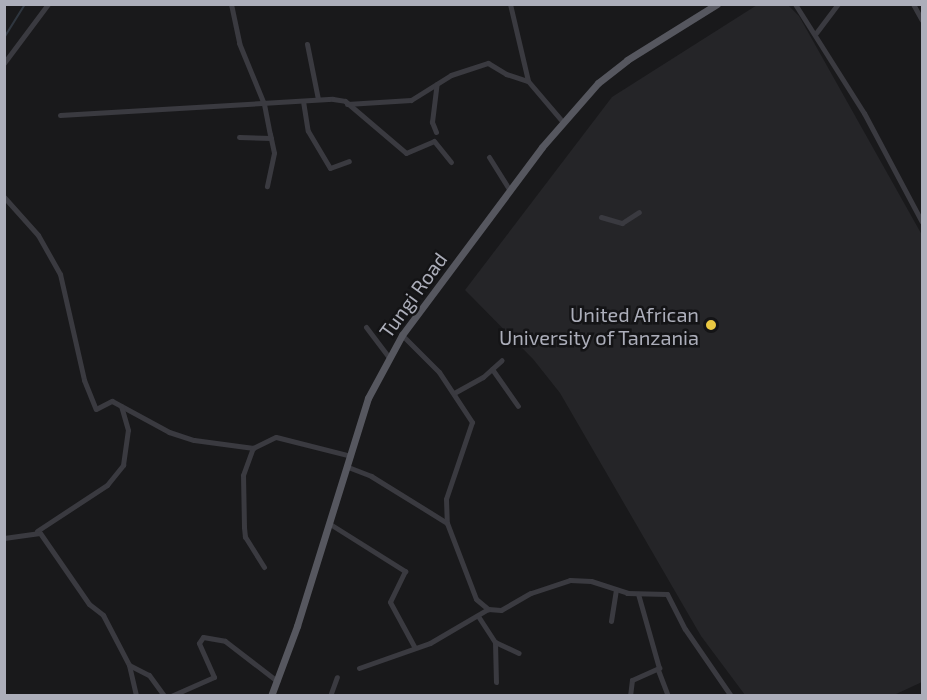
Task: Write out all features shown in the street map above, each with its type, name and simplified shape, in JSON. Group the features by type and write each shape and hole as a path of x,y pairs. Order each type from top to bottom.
{"main road":[{"name":"Tungi Road","path":"272,696 330,524 368,398 402,335 562,121 598,83 627,60 717,4"}],"street":[{"path":"4,63 48,4"},
{"path":"231,4 238,43 264,104 274,153 267,186"},
{"path":"510,4 528,81 562,121"},
{"path":"795,4 816,33 922,222"},
{"path":"816,33 838,4"},
{"path":"913,4 922,20"},
{"path":"307,44 318,99"},
{"path":"60,115 318,99 347,104 411,100 437,82 488,63 506,74 528,81"},
{"path":"436,132 432,122 437,82"},
{"path":"303,101 308,131 330,168 349,161"},
{"path":"347,104 406,153 434,141 451,162"},
{"path":"239,137 271,138"},
{"path":"489,157 510,190"},
{"path":"4,197 38,236 60,274 84,380 96,409 112,401 170,432 253,448 276,437 351,456"},
{"path":"601,217 622,223 639,212"},
{"path":"366,327 389,357"},
{"path":"402,335 419,349 454,393 472,422 446,499 447,523 476,599 488,609 501,610 562,581 591,581 616,590 639,594 667,594 685,629 731,696"},
{"path":"454,393 502,360"},
{"path":"492,369 518,406"},
{"path":"4,538 36,531 107,485 123,465 128,430 121,406"},
{"path":"253,448 243,475 244,527 245,537 264,567"},
{"path":"348,467 371,476 447,523"},
{"path":"330,524 405,571 390,600 415,648"},
{"path":"36,531 89,604 103,615 129,664 136,696"},
{"path":"611,621 616,590"},
{"path":"639,594 658,670 668,696"},
{"path":"359,668 415,648 488,609"},
{"path":"478,616 495,642 496,682"},
{"path":"171,696 215,676 201,650 199,643 203,638 225,641 277,681"},
{"path":"495,642 519,653"},
{"path":"129,664 148,675 164,696"},
{"path":"630,696 632,680 658,670"},
{"path":"330,696 336,677"}],"shaded area":[{"name":"United African University of Tanzania","path":"757,5 788,5 799,16 922,235 922,682 894,695 745,695 701,636 560,393 533,359 465,290 612,97"}],"waterway":[{"path":"4,38 25,4"}],"place":[{"name":"United African University of Tanzania","path":"711,325"}]}
